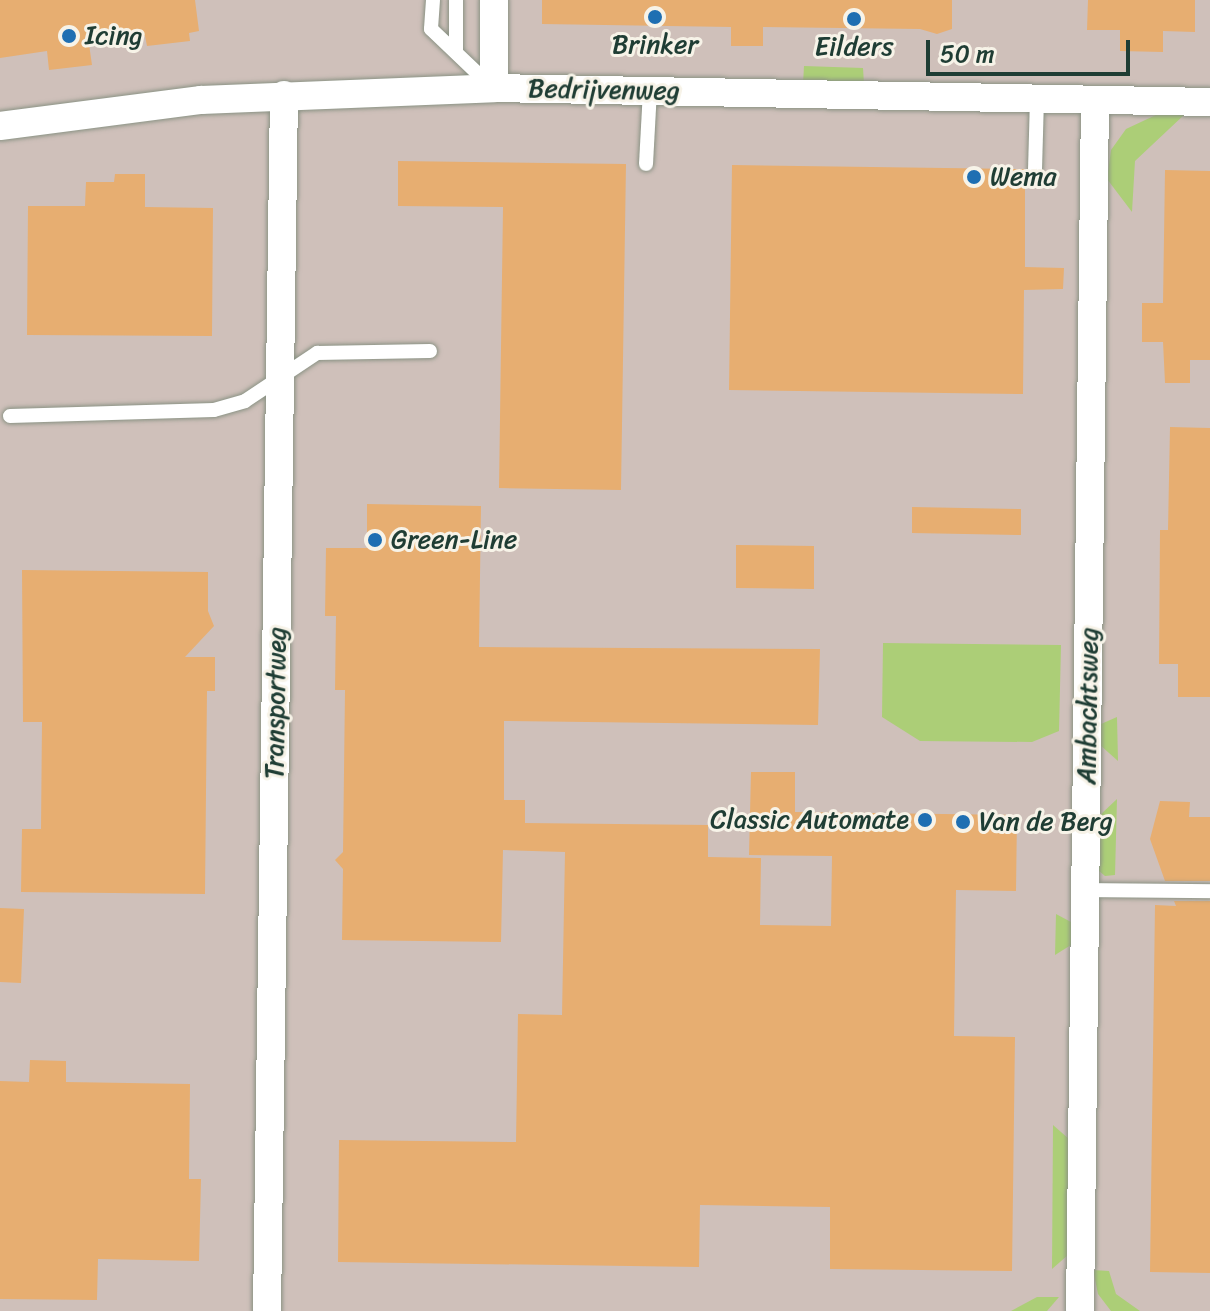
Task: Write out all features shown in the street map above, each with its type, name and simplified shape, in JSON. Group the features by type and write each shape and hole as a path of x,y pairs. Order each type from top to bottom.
{"street":[{"path":"494,0 494,88"},
{"name":"Bedrijvenweg","path":"0,126 201,100 494,88 1210,102"},
{"name":"Transportweg","path":"267,1311 284,95"},
{"name":"Ambachtsweg","path":"1080,1311 1095,101"}],"lane":[{"path":"433,0 431,29 494,88"},
{"path":"456,0 456,50"},
{"path":"646,164 650,91"},
{"path":"1035,170 1037,99"},
{"path":"10,416 214,410 245,401 317,353 430,351"},
{"path":"1086,890 1210,891"}],"shaded area":[{"path":"0,0 1210,0 1210,1311 0,1311"}],"green space":[{"path":"804,66 863,68 864,84 803,84"},
{"path":"1158,114 1185,114 1135,161 1132,212 1107,179 1111,150 1126,129"},
{"path":"883,643 1061,645 1059,731 1032,742 920,741 882,717"},
{"path":"1117,717 1118,761 1100,745 1101,724"},
{"path":"1117,799 1115,875 1105,876 1099,871 1099,816"},
{"path":"1056,914 1071,922 1071,945 1055,955"},
{"path":"1053,1125 1069,1139 1068,1255 1052,1269"},
{"path":"1093,1270 1109,1271 1116,1294 1140,1311 1111,1311 1098,1294"},
{"path":"1037,1297 1059,1297 1047,1311 1011,1311"}],"building":[{"path":"0,0 195,0 199,31 189,33 190,41 147,46 145,36 89,44 92,65 49,70 47,51 0,58"},
{"path":"542,0 952,0 952,29 937,34 920,29 763,27 763,46 731,46 731,27 542,24"},
{"path":"1088,0 1195,0 1195,32 1163,31 1163,52 1120,51 1120,30 1087,30"},
{"path":"398,161 626,164 621,490 499,488 503,207 398,206"},
{"path":"732,165 1025,169 1025,267 1064,268 1063,289 1024,290 1023,394 729,390"},
{"path":"1165,170 1210,171 1210,360 1190,360 1190,383 1165,383 1163,342 1142,342 1142,303 1163,303"},
{"path":"115,174 145,174 145,207 213,208 212,336 27,335 28,206 85,206 86,182 114,182"},
{"path":"1170,427 1210,428 1210,697 1178,697 1178,664 1159,664 1160,530 1168,530"},
{"path":"367,504 481,506 479,647 820,649 818,725 504,721 504,800 525,800 525,823 708,825 708,857 761,858 760,925 831,926 832,856 749,855 751,772 795,772 795,812 1017,815 1016,891 956,890 954,1036 1015,1037 1012,1271 830,1269 830,1207 700,1205 699,1267 338,1262 339,1140 516,1142 518,1014 562,1015 565,852 503,850 501,942 342,940 343,869 335,860 343,852 345,690 335,690 336,616 325,616 326,548 367,548"},
{"path":"912,507 1021,509 1021,535 912,533"},
{"path":"736,545 814,546 814,589 736,588"},
{"path":"22,570 208,572 208,611 214,626 185,657 215,657 215,691 207,691 205,894 21,892 22,829 41,829 42,722 23,722"},
{"path":"1160,801 1190,802 1189,817 1210,817 1210,881 1165,881 1150,839"},
{"path":"1174,901 1210,901 1210,1273 1150,1272 1155,905 1176,906"},
{"path":"0,908 24,909 21,983 0,982"},
{"path":"30,1060 66,1061 66,1082 190,1084 189,1179 201,1179 199,1261 98,1259 97,1300 0,1299 0,1081 29,1082"}],"place":[{"name":"Brinker","path":"655,17"},
{"name":"Eilders","path":"854,19"},
{"name":"Icing","path":"69,36"},
{"name":"Wema","path":"974,177"},
{"name":"Green-Line","path":"375,540"},
{"name":"Classic Automate","path":"925,820"},
{"name":"Van de Berg","path":"963,822"}]}
